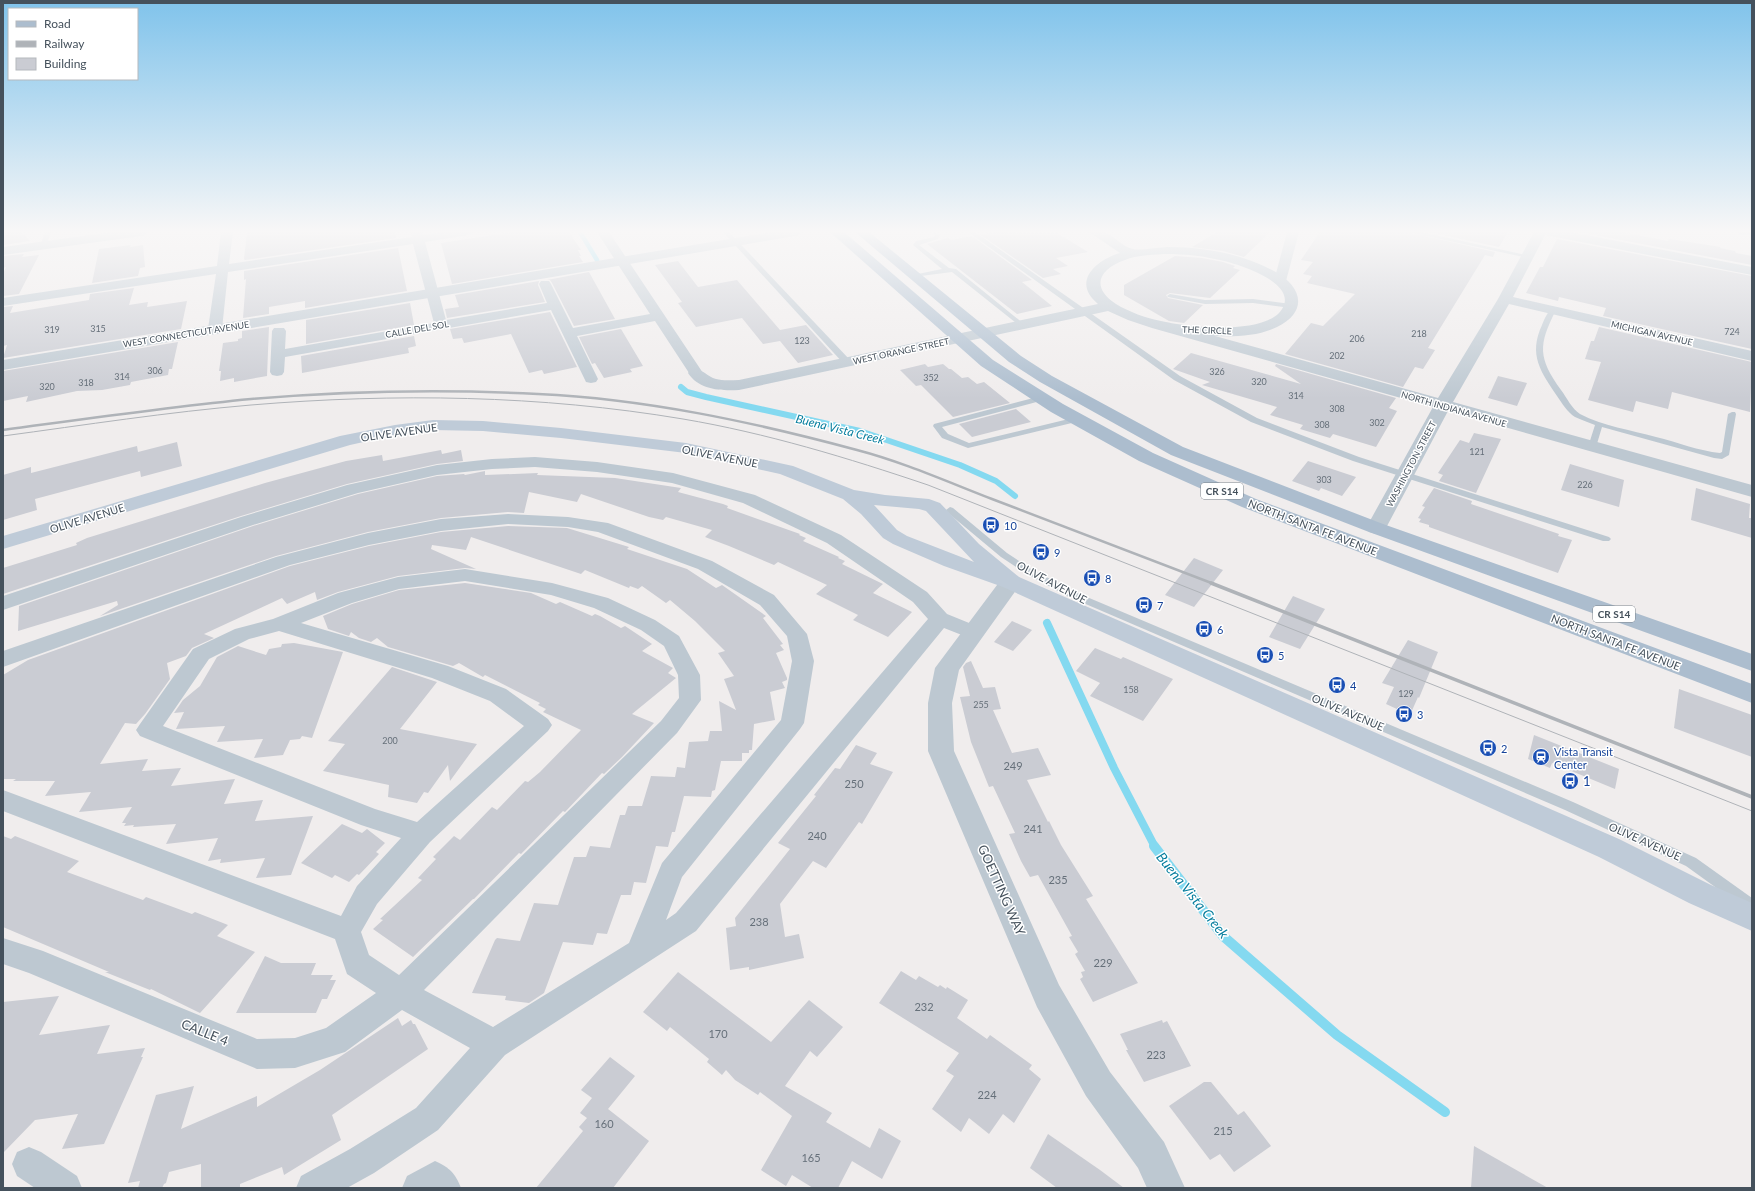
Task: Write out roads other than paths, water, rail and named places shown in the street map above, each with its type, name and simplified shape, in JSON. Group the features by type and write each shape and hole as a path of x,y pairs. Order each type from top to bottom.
{"main road":[{"name":"NORTH SANTA FE AVENUE","path":"900,288 987,363 1041,398 1146,457 1249,503 1752,694"},
{"name":"NORTH SANTA FE AVENUE","path":"929,288 1015,359 1046,379 1177,451 1376,528 1752,663"},
{"path":"1077,419 1107,426 1138,442 1177,451"},
{"name":"OLIVE AVENUE","path":"3,543 346,440 395,430 433,425 482,426 686,448 786,470 850,495 885,501 922,503 933,507 972,548 1011,582"},
{"name":"OLIVE AVENUE","path":"850,495 868,510 890,534 905,542 950,561 1011,582 1140,639 1609,848 1700,894 1752,917"},
{"path":"890,534 890,525 893,518 898,513 910,506 922,503"}],"street":[{"path":"3,302 99,288"},
{"path":"215,329 220,288"},
{"path":"431,288 441,325"},
{"name":"WEST CONNECTICUT AVENUE","path":"3,365 464,288"},
{"path":"548,288 591,379"},
{"path":"640,288 696,373"},
{"name":"THE CIRCLE","path":"1093,288 1095,292 1109,306 1130,316 1157,325 1198,332 1238,331 1270,324 1281,318 1291,306 1292,296 1288,288"},
{"name":"WASHINGTON STREET","path":"1376,528 1442,406 1512,288"},
{"name":"MICHIGAN AVENUE","path":"1506,299 1752,356"},
{"name":"CALLE DEL SOL","path":"279,354 556,305"},
{"name":"WEST ORANGE STREET","path":"696,373 703,380 723,386 739,386 1109,306"},
{"path":"569,333 659,316"},
{"name":"NORTH INDIANA AVENUE","path":"1157,325 1442,406 1752,491"},
{"path":"277,372 279,331"},
{"path":"3,604 240,524 353,489 437,470 492,464 535,462 597,467 673,478 749,499 834,539 920,597 940,620 972,632"},
{"path":"3,659 283,561 368,539 441,525 508,519 568,522 602,527 705,565 766,600 797,634 803,661 792,723 671,871 639,952"},
{"name":"CALLE 4","path":"3,951 33,961 257,1054 295,1052 334,1041 401,993 669,727 690,700 689,676 672,641 648,625 600,603 552,589 465,575 398,583 345,598 279,624 242,634 201,654 148,730 370,818 421,834"},
{"name":"GOETTING WAY","path":"1011,582 972,632 947,668 940,703 941,751 1048,996 1098,1084 1151,1155 1166,1188"},
{"path":"313,1188 362,1162 427,1119 494,1044 686,922 940,620"},
{"path":"279,624 440,672 498,695 540,725 421,834 367,895 347,930 357,964 401,993 494,1044"},
{"path":"3,800 347,930"},
{"path":"29,1164 65,1188"},
{"path":"419,1188 435,1178 444,1188"}],"lane":[{"path":"778,288 847,362"},
{"path":"976,288 1022,325"},
{"path":"1048,288 1177,378 1254,420 1356,459 1606,539"},
{"path":"1170,296 1205,302 1253,301 1291,306"},
{"path":"1553,310 1543,328 1539,344 1539,356 1542,365 1570,409 1577,415 1599,424 1722,456 1726,453 1732,414"},
{"path":"1041,398 937,426 945,436 968,446 1077,419"},
{"path":"1592,447 1599,424"},
{"name":"OLIVE AVENUE","path":"922,503 950,510 1004,555 1028,571 1071,594 1569,806 1691,862 1752,906"},
{"path":"1071,594 1140,639"}],"waterway":[{"name":"Buena Vista Creek","path":"681,387 687,392 706,397 860,431 960,465 996,481 1015,496"},
{"name":"Buena Vista Creek","path":"1047,623 1114,768 1155,847"},
{"name":"Buena Vista Creek","path":"1154,846 1223,936 1337,1035 1445,1112"}],"tram line":[{"path":"3,436 189,411 251,405 305,401 413,398 467,398 575,405 683,419 745,431 807,447 928,485 1752,811"}],"railway":[{"path":"3,430 220,402 323,394 430,391 502,392 619,401 699,413 739,421 818,440 891,460 1214,584"},
{"path":"1211,583 1752,797"}],"place":[{"name":"10","path":"991,525"},
{"name":"9","path":"1041,552"},
{"name":"8","path":"1092,578"},
{"name":"7","path":"1144,605"},
{"name":"6","path":"1204,629"},
{"name":"5","path":"1265,655"},
{"name":"4","path":"1337,685"},
{"name":"3","path":"1404,714"},
{"name":"2","path":"1488,748"},
{"name":"Vista Transit Center","path":"1541,757"},
{"name":"1","path":"1570,781"}]}
